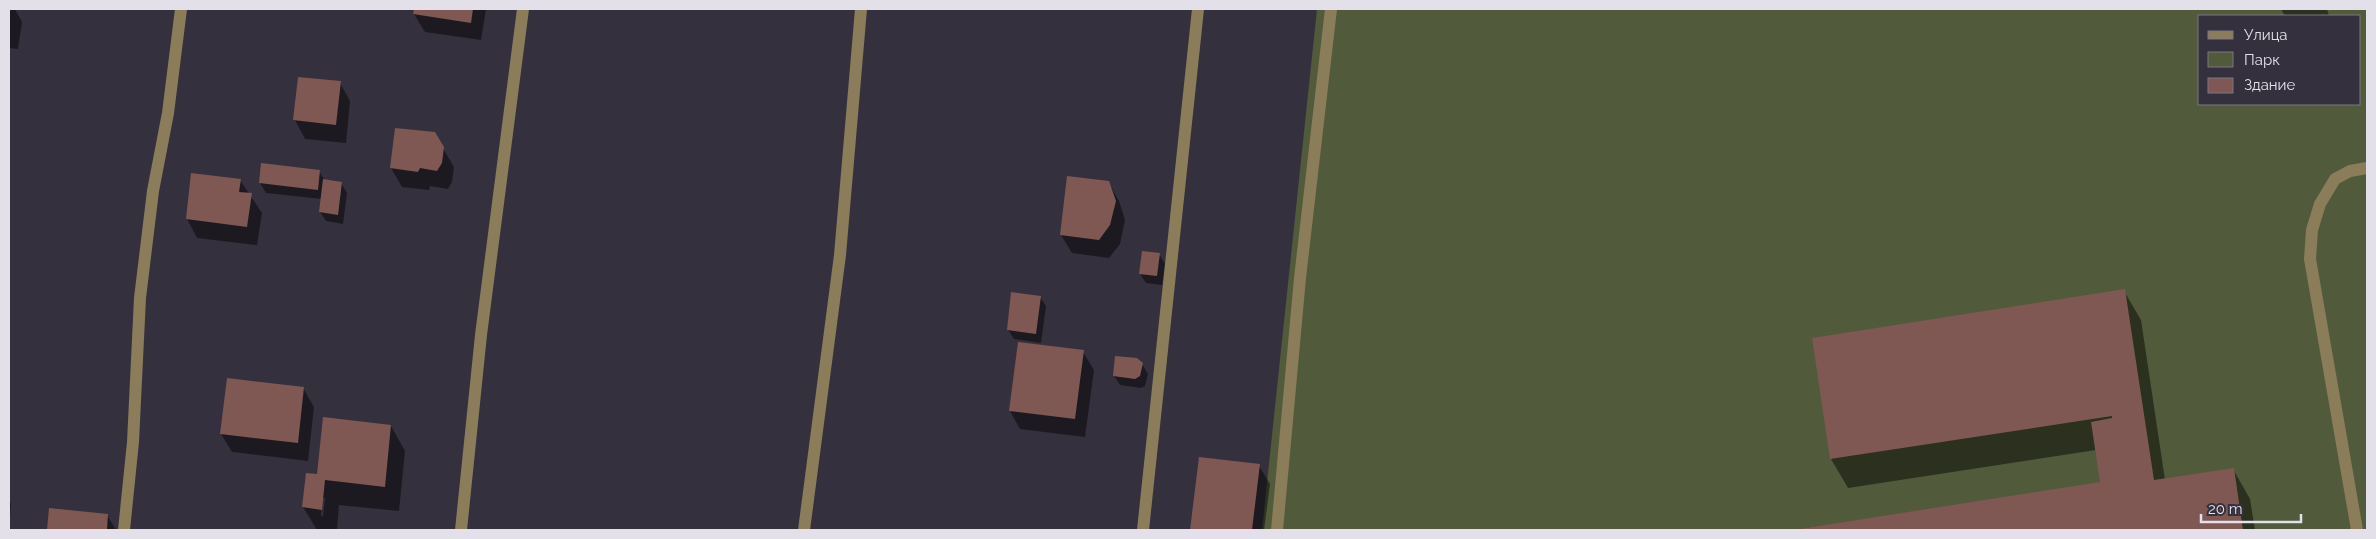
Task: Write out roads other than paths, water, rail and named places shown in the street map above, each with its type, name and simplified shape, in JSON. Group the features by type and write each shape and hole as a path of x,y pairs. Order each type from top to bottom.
{"street":[{"path":"124,530 133,442 140,298 153,191 168,113 181,9"},
{"path":"462,530 481,335 523,9"},
{"path":"804,530 840,254 861,9"},
{"path":"1142,530 1198,9"},
{"path":"1277,530 1300,278 1331,9"},
{"path":"2357,530 2310,259 2312,230 2320,204 2335,180 2350,172 2367,168"}]}
